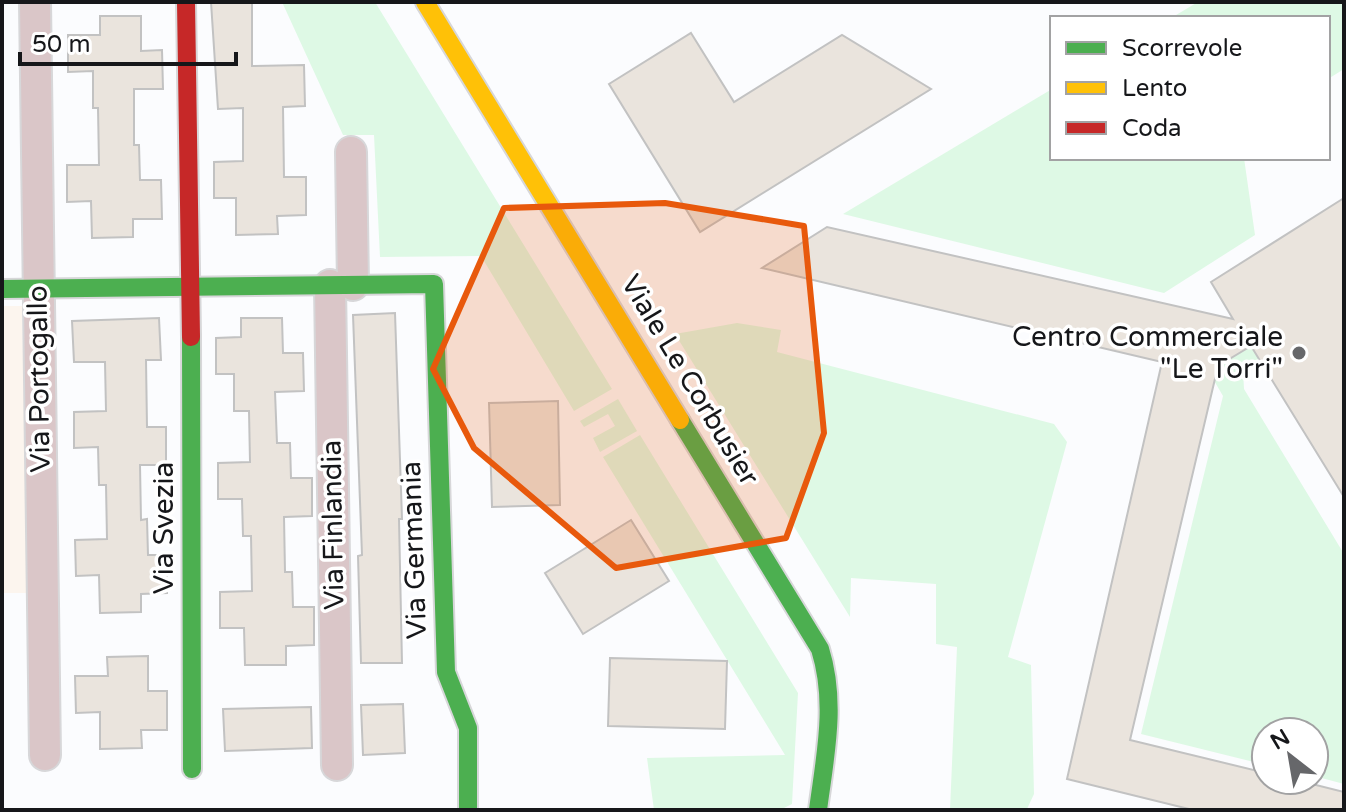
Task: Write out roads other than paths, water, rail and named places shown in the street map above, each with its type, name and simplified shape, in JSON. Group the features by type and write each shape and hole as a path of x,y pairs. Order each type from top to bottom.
{"street":[{"name":"Via Portogallo","path":"35,2 45,755"},
{"name":"Via Svezia","path":"186,2 191,287 192,769"},
{"name":"Viale Le Corbusier","path":"425,2 820,649 827,665 829,697 818,810"},
{"name":"Via Finlandia","path":"337,765 341,285 351,152"},
{"name":"Via Germania","path":"341,285 434,284 446,672 468,728 468,810"},
{"path":"2,289 341,285"}],"place":[{"name":"Centro Commerciale \"Le Torri\"","path":"1299,353"}]}
